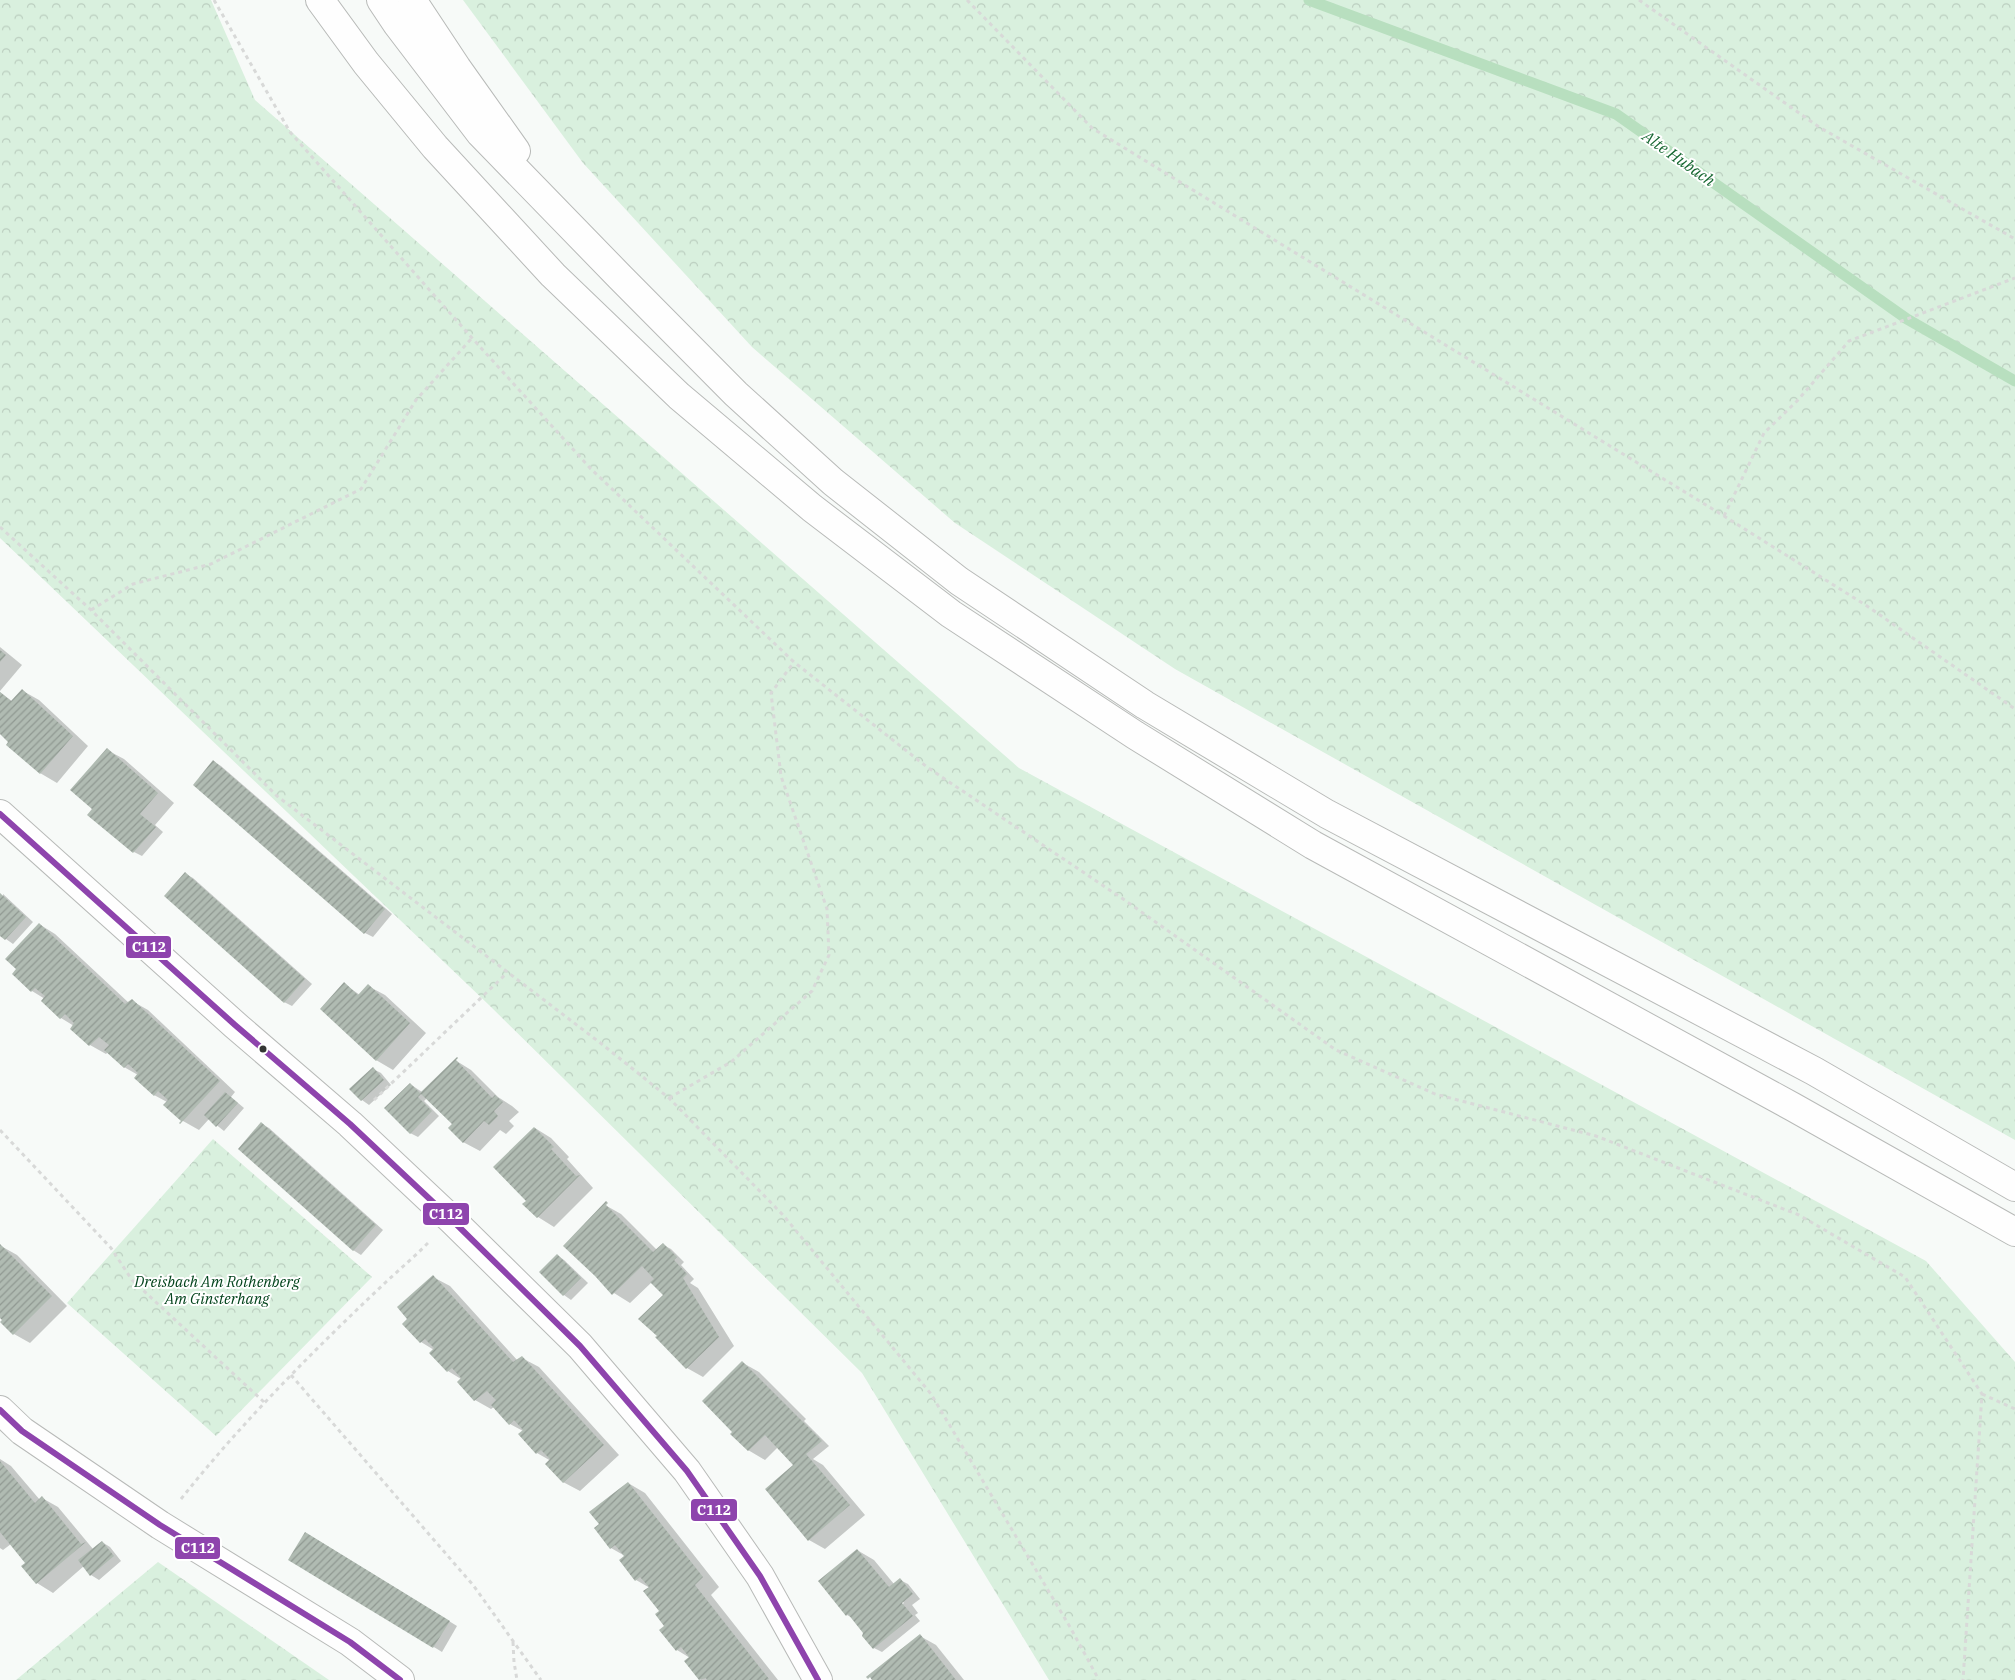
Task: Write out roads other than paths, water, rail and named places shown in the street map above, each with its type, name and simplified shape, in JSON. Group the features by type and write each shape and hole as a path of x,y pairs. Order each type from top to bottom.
{"main road":[{"path":"320,0 366,63 435,147 560,282 679,396 812,508 951,614 1135,735 1313,845 1802,1112 2015,1232"},
{"path":"381,0 480,133 736,394 833,482 959,581 1145,705 1327,814 1814,1071 2015,1187"},
{"path":"412,0 519,154 620,277"},
{"path":"0,814 228,1019 350,1124 452,1220 580,1346 687,1472 760,1576 818,1680"},
{"path":"0,1410 22,1431 160,1525 350,1642 400,1680"}],"waterway":[{"name":"Alte Hubach","path":"1309,0 1616,114 1907,319 2015,381"}],"park label":[{"name":"Dreisbach Am Rothenberg Am Ginsterhang","path":"217,1290"}]}
